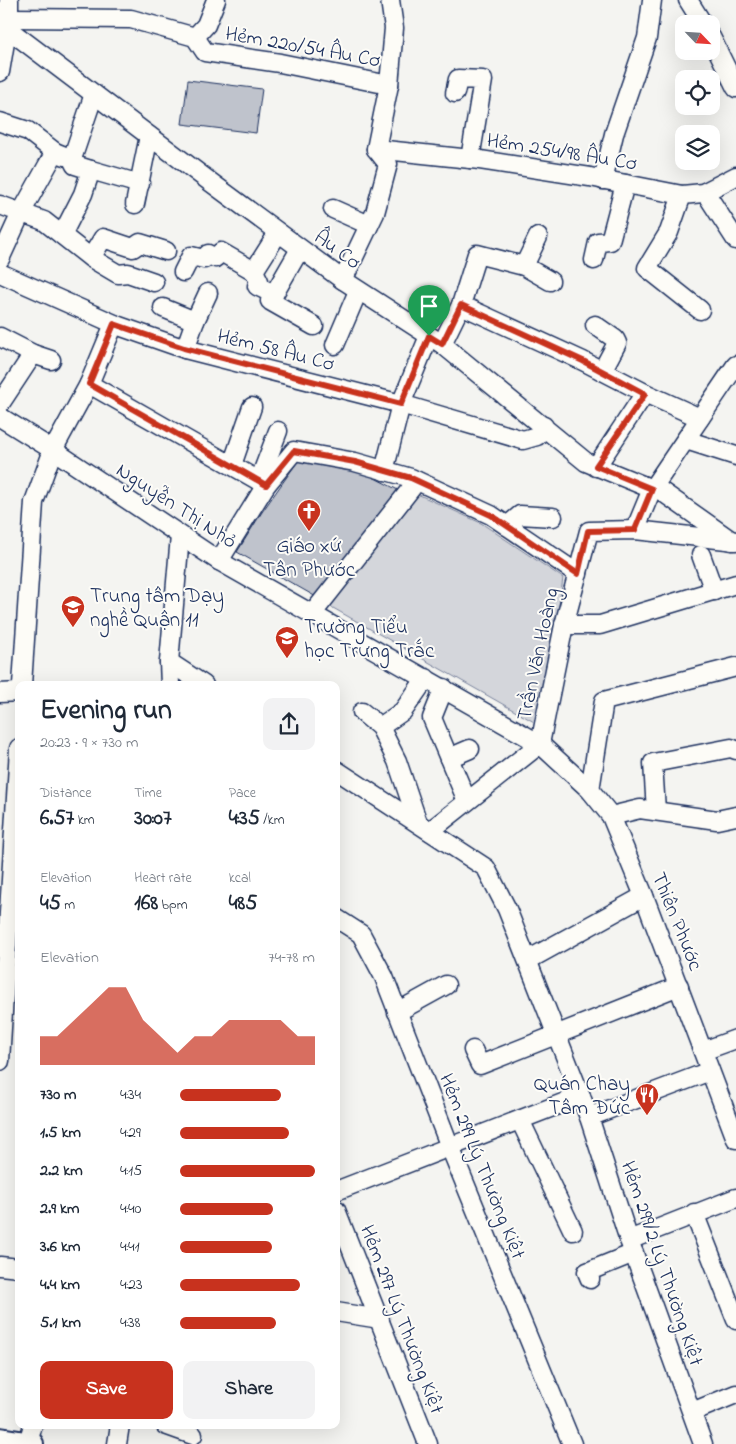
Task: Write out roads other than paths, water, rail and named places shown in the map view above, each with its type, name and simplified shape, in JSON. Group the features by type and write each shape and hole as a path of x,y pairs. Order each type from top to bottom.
{"main road":[{"path":"0,1439 31,1437"}],"street":[{"path":"0,72 9,0"},
{"path":"195,37 206,24 216,0"},
{"path":"343,280 375,213 388,164 376,149 389,85 394,28 390,0"},
{"path":"603,180 614,134 648,38 652,0"},
{"path":"688,0 697,15"},
{"name":"Hẻm 220/54 Âu Cơ","path":"5,23 131,19 195,37 205,52 280,63 389,85"},
{"name":"Âu Cơ","path":"5,23 94,94 300,249 358,291 435,340 544,426 586,462 653,488 735,542"},
{"path":"720,48 730,60 736,88"},
{"path":"455,93 458,79 483,80 470,159"},
{"path":"94,94 72,158 75,165 140,184"},
{"path":"0,122 28,131 55,152 72,158"},
{"path":"136,204 149,136"},
{"name":"Hẻm 254/98 Âu Cơ","path":"376,149 470,159 603,180 682,195 705,192 736,176"},
{"path":"0,259 55,152"},
{"path":"62,235 83,194 91,170"},
{"path":"594,260 598,242 610,241 625,184"},
{"path":"705,192 736,240"},
{"path":"682,195 669,232 647,268 700,310"},
{"path":"0,205 44,221 91,258 118,274 128,273 154,282"},
{"path":"333,209 369,226"},
{"path":"254,270 278,232"},
{"path":"91,258 99,236 133,248 140,243 166,251"},
{"path":"524,266 538,237"},
{"path":"300,249 270,301 314,326"},
{"path":"182,272 191,256 204,259 208,254 215,258 222,252 254,270 259,281 256,286 274,294"},
{"path":"384,471 401,404 435,340 461,305 477,254 524,266 550,281"},
{"name":"Hẻm 58 Âu Cơ","path":"0,273 114,324 184,348 401,404 523,440 537,436 544,426"},
{"path":"335,345 358,291"},
{"path":"184,348 208,294"},
{"path":"461,305 602,371 645,394 700,418"},
{"path":"163,308 195,321"},
{"path":"22,681 34,502 53,450 89,384 114,324"},
{"path":"595,325 616,339 617,343 602,371"},
{"path":"0,337 33,354 51,360"},
{"path":"0,404 33,354"},
{"path":"635,530 653,488 736,365"},
{"path":"89,384 263,483 278,431"},
{"path":"596,466 645,394"},
{"path":"232,465 252,407"},
{"name":"Nguyễn Thị Nhỏ","path":"0,417 53,450 219,561 540,744"},
{"path":"686,440 736,456"},
{"name":"Trần Văn Hoàng","path":"219,561 263,483 294,451 355,462 417,481 491,515 578,574"},
{"path":"313,613 417,481"},
{"path":"507,526 520,515 552,517"},
{"name":"Trần Văn Hoàng","path":"540,744 564,625 588,531 635,530 735,542"},
{"path":"170,681 169,662 180,536"},
{"path":"701,555 714,591"},
{"path":"564,625 600,625 714,591 735,588"},
{"path":"169,662 198,681"},
{"path":"590,790 604,701 736,667"},
{"path":"380,727 403,711 426,678"},
{"path":"444,688 432,718 467,801"},
{"path":"0,693 15,692"},
{"path":"362,712 380,727 397,761 424,827 467,801 540,744"},
{"name":"Thiên Phước","path":"540,744 590,790 611,816 680,986 736,1139"},
{"path":"656,811 653,763 730,748 736,750"},
{"path":"449,758 470,749"},
{"name":"Hẻm 299/2 Lý Thường Kiệt","path":"340,773 486,868 507,909 589,1117 631,1246 703,1444"},
{"path":"0,1061 2,1000 15,807"},
{"path":"611,816 640,809 717,820 736,816"},
{"path":"528,960 644,896"},
{"name":"Hẻm 299 Lý Thường Kiệt","path":"340,921 360,934 384,977 450,1147 572,1444"},
{"path":"397,1012 446,985"},
{"path":"473,1050 480,1065 680,986"},
{"path":"703,1051 736,1039"},
{"path":"589,1117 710,1071"},
{"path":"340,1189 581,1096"},
{"path":"520,1120 573,1231"},
{"path":"590,1279 587,1272 631,1246 694,1213 736,1198"},
{"path":"694,1213 736,1320"},
{"name":"Hẻm 297 Lý Thường Kiệt","path":"340,1220 428,1444"},
{"path":"0,1266 15,1268"},
{"path":"340,1313 380,1319"},
{"path":"692,1412 736,1394"},
{"path":"117,1444 119,1429"},
{"path":"176,1429 193,1435"}],"place":[{"name":"Giáo xứ Tân Phước","path":"309,532"},
{"name":"Trung tâm Dạy nghề Quận 11","path":"73,628"},
{"name":"Trường Tiểu học Trưng Trắc","path":"287,659"},
{"name":"Quán Chay Tâm Đức","path":"647,1116"}]}
